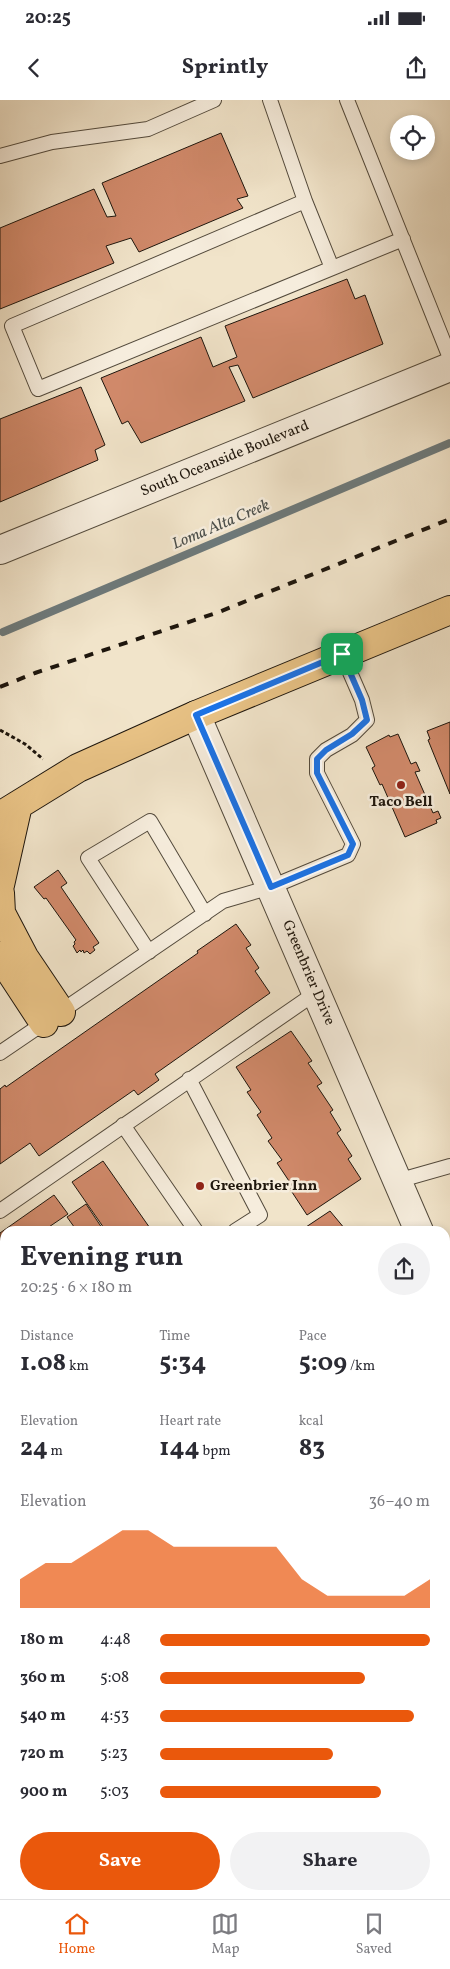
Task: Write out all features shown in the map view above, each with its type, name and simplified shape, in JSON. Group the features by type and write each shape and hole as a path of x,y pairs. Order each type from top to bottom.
{"main road":[{"path":"0,885 9,811 78,768 196,715 450,610"},
{"path":"0,893 1,913 53,1018"},
{"path":"0,956 53,1018"}],"street":[{"name":"South Oceanside Boulevard","path":"0,550 450,367"},
{"name":"Greenbrier Drive","path":"196,715 317,992 416,1226"}],"lane":[{"path":"0,156 52,142 148,128 214,100"},
{"path":"270,100 305,201 332,268"},
{"path":"347,100 450,358"},
{"path":"305,201 12,326 38,389 403,239"},
{"path":"0,1053 224,901 271,887 348,855 353,844 317,773 317,759 326,750 352,734 367,720 362,700 342,654"},
{"path":"149,952 88,858 150,821 205,914"},
{"path":"0,1210 317,992"},
{"path":"190,1079 260,1215 243,1226"},
{"path":"123,1125 193,1226"},
{"path":"397,1181 450,1166"}],"path":[{"path":"0,730 25,744 65,776"}],"building":[{"path":"221,133 248,196 237,199 243,208 139,252 131,238 106,246 114,263 0,309 0,228 94,189 107,217 116,216 102,183"},
{"path":"347,279 355,299 365,295 383,344 253,398 238,365 229,367 245,401 141,443 128,421 122,424 101,378 201,337 213,367 237,357 225,326"},
{"path":"81,387 105,445 95,450 98,460 0,502 0,419"},
{"path":"450,722 450,794 428,740 430,739 427,731"},
{"path":"398,734 411,764 416,762 420,771 415,772 433,813 438,811 441,818 436,820 437,823 405,837 382,784 380,785 372,768 375,766 366,747 389,735 390,737"},
{"path":"58,870 67,883 61,887 99,943 93,947 95,950 90,954 87,951 84,953 83,950 77,953 73,946 76,940 46,898 44,899 34,887"},
{"path":"236,924 251,945 246,948 259,968 255,971 270,993 155,1074 159,1080 138,1095 134,1090 39,1156 30,1143 0,1164 0,1089 5,1085 6,1087 198,953 197,951"},
{"path":"291,1031 312,1061 308,1063 322,1083 317,1086 333,1110 330,1112 341,1130 337,1133 352,1156 348,1159 361,1179 307,1215 290,1189 293,1187 277,1163 282,1160 268,1141 272,1138 257,1115 261,1112 247,1092 251,1090 236,1067"},
{"path":"103,1161 148,1226 103,1226 72,1182"},
{"path":"54,1195 68,1214 50,1226 10,1226"},
{"path":"86,1204 101,1226 73,1226 67,1217"},
{"path":"330,1211 342,1226 308,1226"}],"waterway":[{"name":"Loma Alta Creek","path":"3,632 450,443"}],"railway":[{"path":"0,687 35,673 219,612 450,519"}],"place":[{"name":"Taco Bell","path":"401,785"},
{"name":"Greenbrier Inn","path":"200,1186"}],"route":[{"path":"342,654 362,700 367,720 352,734 326,750 317,759 317,773 353,844 348,855 339,860 271,887 196,715 342,654"}]}
